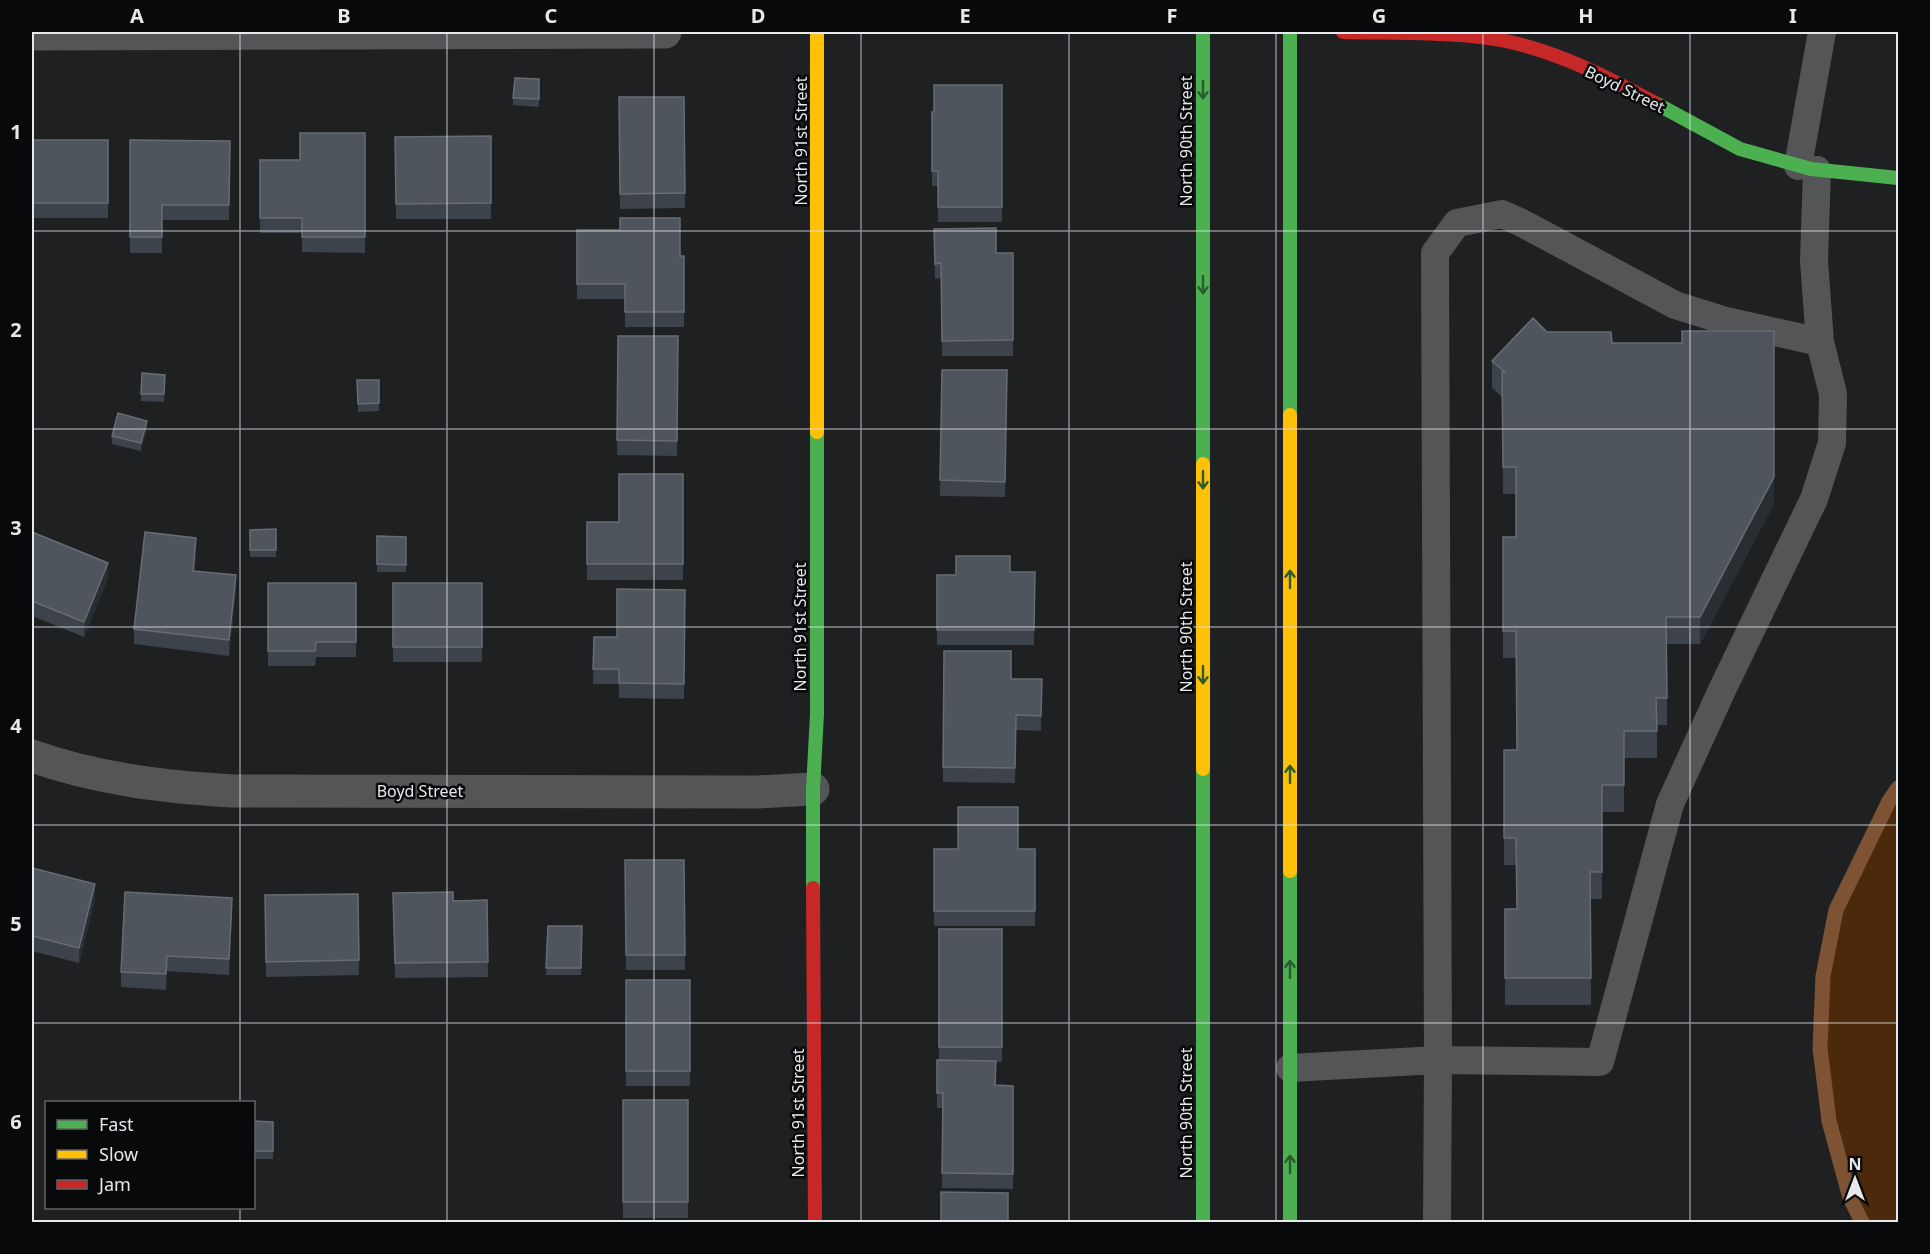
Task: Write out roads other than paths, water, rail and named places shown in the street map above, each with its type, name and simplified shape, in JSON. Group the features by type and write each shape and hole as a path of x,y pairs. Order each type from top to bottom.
{"main road":[{"name":"North 91st Street","path":"815,1222 813,789 817,714 817,32"},
{"name":"North 90th Street","path":"1203,32 1203,1222"},
{"path":"1290,32 1290,1222"},
{"name":"Boyd Street","path":"1343,32 1473,36 1546,52 1607,77 1740,149 1808,168 1899,178"}],"street":[{"path":"32,34 664,32"},
{"name":"Boyd Street","path":"32,756 117,779 176,788 233,791 757,792 813,789"}],"lane":[{"path":"1290,1068 1438,1060 1600,1062 1671,804 1722,690 1814,499 1832,443 1833,394 1820,342 1808,168 1822,32"},
{"path":"1437,1222 1435,253 1457,223 1502,214 1522,222 1675,305 1726,321 1820,342"}],"waterway":[{"path":"1862,1222 1850,1198 1829,1121 1820,1048 1823,976 1836,910 1889,801 1898,788"}]}
